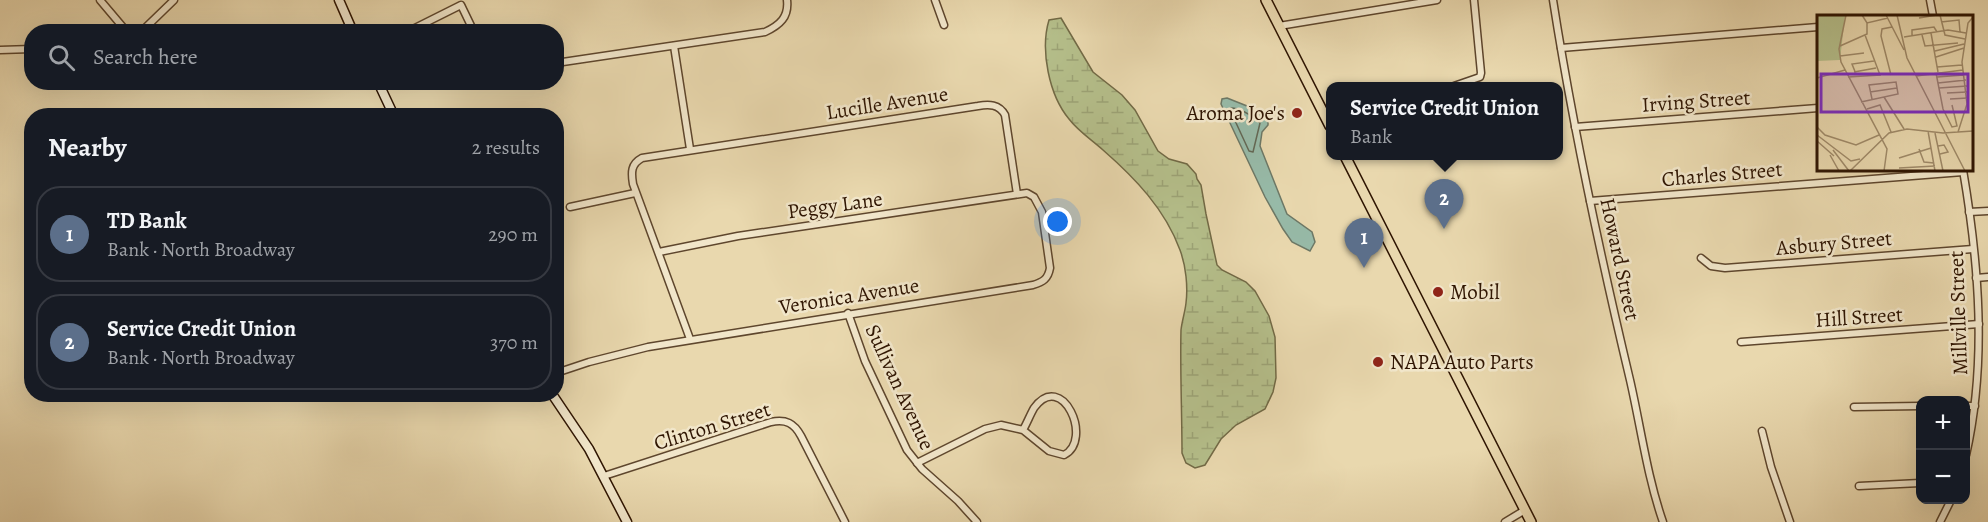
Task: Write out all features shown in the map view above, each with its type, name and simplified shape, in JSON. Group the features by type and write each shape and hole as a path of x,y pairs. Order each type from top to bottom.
{"main road":[{"path":"1266,0 1326,118"},
{"path":"1347,160 1531,522"}],"street":[{"path":"100,0 120,24"},
{"path":"149,24 173,0"},
{"path":"339,0 350,24"},
{"path":"564,62 765,32 780,24 786,17 787,0"},
{"path":"935,0 944,25"},
{"path":"1279,26 1437,0"},
{"path":"1467,82 1480,77 1481,68 1474,0"},
{"name":"Howard Street","path":"1553,0 1575,127 1602,259 1634,396 1647,469 1663,522"},
{"path":"1930,0 1933,15"},
{"path":"422,24 460,3 470,24"},
{"path":"1561,48 1817,27"},
{"path":"674,46 690,149"},
{"path":"0,50 24,49"},
{"path":"382,90 390,108"},
{"name":"Lucille Avenue","path":"690,339 636,193 631,170 637,160 690,149 994,105 1005,115 1017,194"},
{"name":"Irving Street","path":"1575,127 1817,108"},
{"name":"Charles Street","path":"1590,201 1963,171"},
{"name":"Millville Street","path":"1963,171 1973,249 1979,324 1975,406 1966,450"},
{"path":"570,207 636,193"},
{"name":"Veronica Avenue","path":"564,371 629,351 690,339 1041,283 1048,277 1050,268 1042,212 1034,197 1027,193 1017,194"},
{"name":"Peggy Lane","path":"659,252 738,236 1017,194"},
{"path":"1969,212 1988,211"},
{"name":"Asbury Street","path":"1701,258 1711,266 1725,268 1973,249"},
{"path":"1976,278 1988,277"},
{"name":"Sullivan Avenue","path":"848,313 865,361 907,450 916,463 958,501 977,522"},
{"name":"Hill Street","path":"1741,342 1979,324"},
{"path":"916,463 990,426 1007,425 1023,430 1049,451 1064,455 1070,451 1073,444 1075,420 1066,403 1061,399 1050,398 1040,402 1023,430"},
{"path":"557,402 586,444 627,522"},
{"path":"1854,407 1916,406"},
{"path":"1970,406 1975,406"},
{"name":"Clinton Street","path":"604,476 771,422 788,422 796,427 844,522"},
{"path":"1762,431 1771,467 1790,522"},
{"path":"1859,486 1916,483"},
{"path":"1940,522 1949,504"},
{"path":"1505,522 1525,510"}],"green space":[{"path":"1061,18 1093,72 1122,95 1135,110 1158,151 1169,159 1187,164 1196,174 1201,185 1217,265 1246,282 1255,291 1269,316 1275,337 1276,378 1273,392 1265,409 1236,425 1221,439 1205,465 1195,468 1186,463 1182,453 1181,330 1187,290 1182,256 1174,235 1148,195 1073,123 1056,98 1048,72 1046,32 1049,20"}],"water":[{"path":"1227,98 1247,106 1268,120 1268,125 1262,132 1260,146 1287,214 1312,232 1315,242 1310,251 1292,242 1265,197 1221,104 1222,99"}],"place":[{"name":"Aroma Joe's","path":"1297,113"},
{"name":"Service Credit Union","path":"1444,229"},
{"name":"TD Bank","path":"1364,268"},
{"name":"Mobil","path":"1438,292"},
{"name":"NAPA Auto Parts","path":"1378,362"}]}
